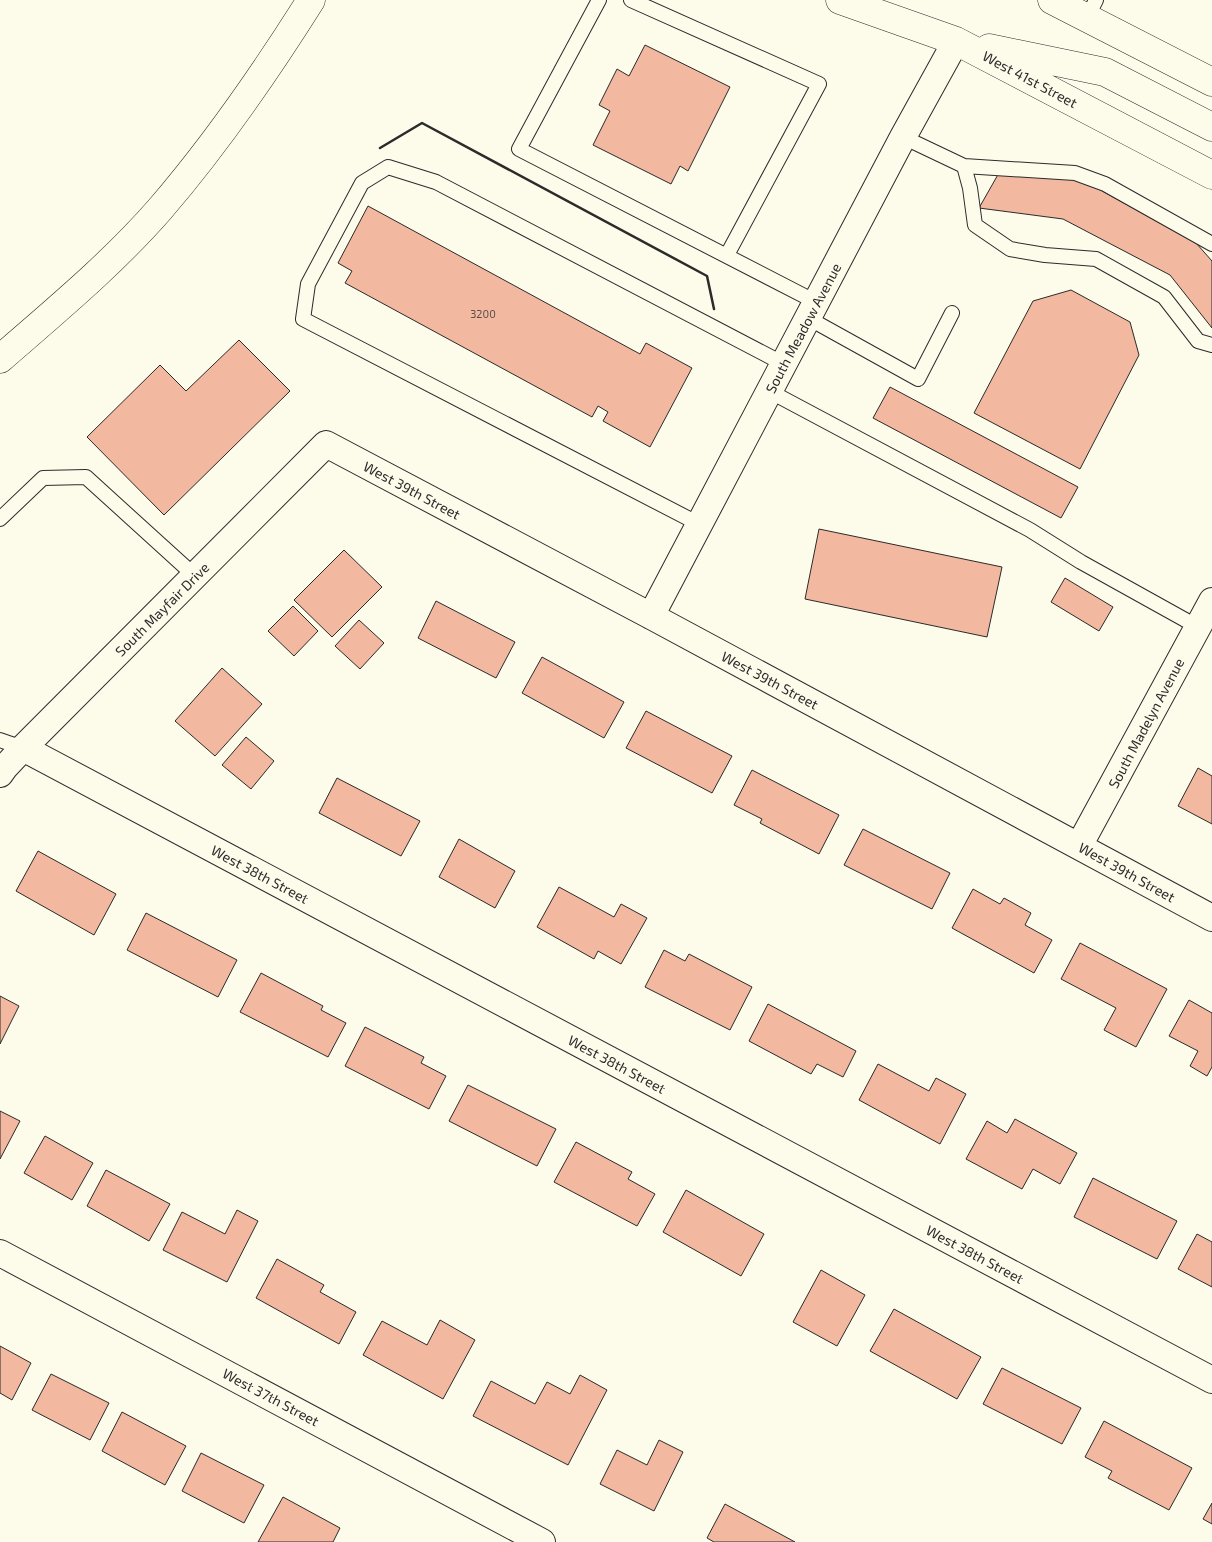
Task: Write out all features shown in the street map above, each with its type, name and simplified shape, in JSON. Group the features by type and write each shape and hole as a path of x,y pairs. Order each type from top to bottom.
{"main road":[{"path":"0,359 103,269 160,209 236,112 311,0"},
{"name":"West 41st Street","path":"840,0 956,40 1212,175"},
{"path":"1052,0 1091,9 1212,82"},
{"path":"956,40 1105,72 1212,127"}],"street":[{"name":"South Meadow Avenue","path":"651,616 956,40"},
{"name":"South Mayfair Drive","path":"0,774 5,767 11,744 195,576 326,444"},
{"name":"West 39th Street","path":"326,444 651,616 1212,918"},
{"name":"South Madelyn Avenue","path":"1080,846 1212,601"},
{"name":"West 38th Street","path":"11,744 1212,1380"},
{"name":"West 37th Street","path":"0,1253 542,1542"}],"lane":[{"path":"599,0 519,149 727,255 918,379 952,313"},
{"path":"631,0 819,84 727,255"},
{"path":"903,137 964,166 1075,173 1105,184 1212,244"},
{"path":"964,166 970,188 974,224 1010,249 1045,255 1096,259 1164,297 1198,341 1212,345"},
{"path":"700,524 303,319 308,284 362,183 388,167 436,182 784,364"},
{"path":"769,391 1030,530 1081,562 1198,627"},
{"path":"0,519 43,478 86,477 195,576"}],"building":[{"path":"645,45 730,87 688,171 680,166 671,184 593,145 610,111 599,105 617,69 629,76"},
{"path":"1000,171 1077,177 1196,243 1212,261 1212,328 1170,275 1063,219 979,208"},
{"path":"368,206 640,354 646,343 692,368 650,447 603,421 608,412 598,406 592,417 345,283 352,271 338,263"},
{"path":"1071,290 1130,322 1139,355 1080,469 974,413 1033,301"},
{"path":"239,340 290,391 164,515 87,437 160,365 186,391"},
{"path":"890,387 1078,487 1061,518 873,418"},
{"path":"819,529 1002,567 987,637 805,599"},
{"path":"344,550 382,587 332,637 294,600"},
{"path":"1065,578 1113,607 1099,631 1051,602"},
{"path":"436,601 515,642 496,678 418,638"},
{"path":"293,606 318,631 294,656 268,631"},
{"path":"359,620 384,643 360,669 335,646"},
{"path":"542,657 624,702 604,738 522,693"},
{"path":"222,668 262,704 215,756 175,721"},
{"path":"646,711 732,756 712,793 626,748"},
{"path":"246,737 274,761 251,789 222,765"},
{"path":"1198,768 1212,776 1212,824 1178,806"},
{"path":"752,770 839,815 819,854 760,823 762,819 734,805"},
{"path":"337,778 420,821 401,856 319,813"},
{"path":"863,829 950,873 932,909 844,865"},
{"path":"459,839 515,871 495,908 439,877"},
{"path":"38,851 116,894 94,935 16,891"},
{"path":"559,887 614,917 621,904 647,918 621,964 598,951 594,959 537,927"},
{"path":"973,889 1000,904 1004,898 1031,913 1025,925 1052,940 1034,973 952,928"},
{"path":"146,913 237,960 218,997 127,950"},
{"path":"1080,943 1167,989 1136,1047 1104,1030 1116,1008 1061,979"},
{"path":"664,950 685,961 689,954 752,987 730,1030 645,987"},
{"path":"261,973 323,1006 321,1010 346,1023 328,1057 240,1012"},
{"path":"0,996 19,1006 0,1044"},
{"path":"1189,1000 1212,1013 1212,1067 1207,1076 1190,1066 1198,1051 1169,1036"},
{"path":"768,1004 856,1051 843,1077 817,1064 811,1074 749,1041"},
{"path":"365,1027 424,1057 421,1063 446,1076 429,1109 345,1066"},
{"path":"878,1064 929,1091 936,1078 966,1094 940,1144 859,1100"},
{"path":"468,1085 556,1129 537,1166 449,1121"},
{"path":"0,1111 20,1121 0,1159"},
{"path":"1015,1119 1077,1153 1060,1184 1033,1169 1022,1189 966,1159 987,1121 1007,1133"},
{"path":"45,1136 93,1163 72,1200 24,1173"},
{"path":"576,1142 632,1172 628,1179 655,1194 637,1226 554,1182"},
{"path":"106,1170 170,1204 149,1241 87,1206"},
{"path":"1093,1178 1177,1221 1157,1259 1074,1217"},
{"path":"686,1190 764,1234 741,1276 663,1232"},
{"path":"237,1210 258,1221 227,1282 163,1250 182,1212 225,1234"},
{"path":"1197,1234 1212,1242 1212,1287 1178,1269"},
{"path":"277,1259 324,1285 320,1292 356,1312 339,1344 256,1298"},
{"path":"821,1270 865,1295 837,1346 793,1322"},
{"path":"894,1309 981,1357 957,1399 870,1351"},
{"path":"440,1320 475,1340 443,1399 363,1355 382,1321 427,1345"},
{"path":"0,1346 31,1363 12,1400 0,1393"},
{"path":"1002,1368 1081,1408 1062,1444 983,1404"},
{"path":"51,1374 109,1403 90,1440 32,1410"},
{"path":"580,1375 607,1390 568,1465 473,1416 491,1381 535,1404 547,1382 570,1394"},
{"path":"122,1412 186,1446 165,1485 102,1451"},
{"path":"1104,1421 1192,1468 1169,1510 1108,1478 1112,1471 1085,1457"},
{"path":"659,1440 683,1452 654,1511 600,1484 617,1450 647,1465"},
{"path":"201,1453 264,1485 244,1523 182,1491"},
{"path":"283,1497 340,1528 333,1542 258,1542"},
{"path":"1212,1503 1212,1524 1203,1519"},
{"path":"725,1504 795,1542 714,1542 707,1538"}],"wall":[{"path":"380,148 422,123 707,276 714,309"}]}
